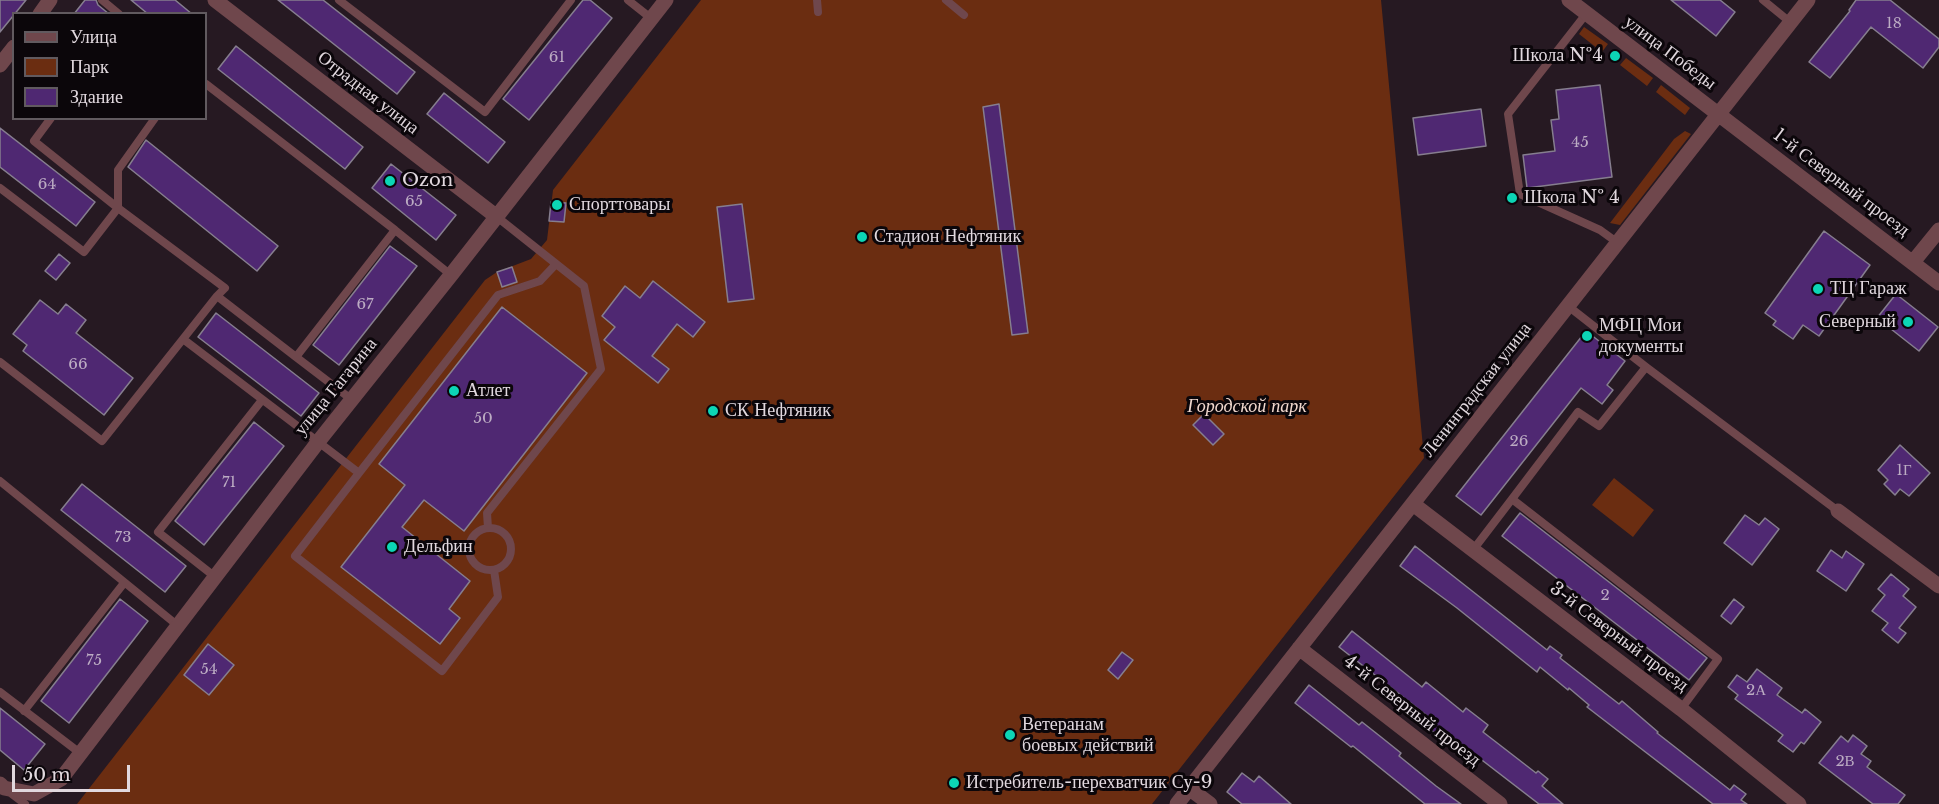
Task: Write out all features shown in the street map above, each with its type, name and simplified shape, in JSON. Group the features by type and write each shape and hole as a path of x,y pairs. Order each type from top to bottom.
{"street":[{"name":"Отрадная улица","path":"215,0 497,217"},
{"name":"улица Гагарина","path":"27,801 62,779 214,576 351,399 497,217 666,0"},
{"name":"улица Победы","path":"1569,0 1719,114"},
{"name":"Ленинградская улица","path":"1178,804 1808,0"},
{"path":"0,65 12,50"},
{"name":"1-й Северный проезд","path":"1719,114 1939,283"},
{"path":"1913,262 1939,230"},
{"name":"3-й Северный проезд","path":"1413,504 1681,709 1799,804"},
{"path":"1838,511 1939,586"},
{"name":"4-й Северный проезд","path":"1299,648 1500,804"},
{"path":"2,786 27,801"},
{"path":"1190,789 1210,804"}],"lane":[{"path":"102,0 117,12"},
{"path":"339,0 485,112 571,0"},
{"path":"628,0 652,19"},
{"path":"818,0 818,12"},
{"path":"946,0 964,15"},
{"path":"1763,0 1790,22"},
{"path":"1586,14 1508,114 1520,194 1600,230 1618,243"},
{"path":"207,85 451,275"},
{"path":"0,362 102,441 225,288 118,208 34,141 50,120"},
{"path":"0,188 84,252 118,208 118,170 154,120"},
{"path":"488,528 487,513 601,369 584,286 497,217"},
{"path":"296,357 395,230"},
{"path":"494,570 498,597 442,670 295,556 498,295 540,281 556,264"},
{"path":"217,296 351,399"},
{"path":"1568,306 1838,511"},
{"path":"183,339 359,473"},
{"path":"1473,550 1578,412 1599,426 1646,367"},
{"path":"214,576 158,532 262,400"},
{"path":"0,481 177,625"},
{"path":"1512,499 1718,658 1681,709"},
{"path":"488,528 502,532 510,543 509,557 494,570 481,568 475,564 469,552 469,545 476,533 488,528"},
{"path":"24,711 124,583"},
{"path":"0,692 80,753"}],"green space":[{"name":"Городской парк","path":"701,0 1381,0 1424,458 1152,804 77,804 485,280 497,272 531,259 547,240 553,190"},
{"path":"1584,27 1608,44 1602,52 1579,34"},
{"path":"1626,58 1653,78 1647,86 1620,65"},
{"path":"1661,85 1690,108 1685,115 1656,92"},
{"path":"1685,131 1691,134 1620,225 1610,223 1674,139"},
{"path":"1614,478 1654,510 1633,537 1592,505"}],"building":[{"path":"0,0 26,0 16,12 12,12 12,17 0,32"},
{"path":"85,0 96,0 98,5 107,12 76,12"},
{"path":"131,0 175,0 190,12 146,12"},
{"path":"278,0 323,0 415,72 397,94"},
{"path":"583,0 590,0 612,18 529,120 503,99"},
{"path":"1671,0 1720,0 1735,12 1716,36"},
{"path":"1856,0 1890,0 1939,39 1939,47 1923,68 1871,27 1830,78 1809,62 1850,11"},
{"path":"236,46 363,147 345,169 218,69"},
{"path":"1600,85 1612,177 1527,188 1523,155 1555,151 1551,120 1559,119 1556,90"},
{"path":"444,93 505,142 488,163 427,114"},
{"path":"999,104 1028,333 1012,335 983,107"},
{"path":"1481,109 1486,146 1418,155 1413,118"},
{"path":"0,128 95,202 76,226 0,167"},
{"path":"146,140 278,246 257,271 128,167"},
{"path":"391,164 456,215 436,240 372,188"},
{"path":"551,202 566,203 564,222 549,221"},
{"path":"742,204 754,299 728,302 717,207"},
{"name":"ТЦ Гараж","path":"1824,231 1870,265 1819,336 1803,325 1793,339 1773,325 1776,321 1765,313"},
{"path":"390,246 417,266 339,365 313,345"},
{"path":"59,254 70,263 56,280 45,271"},
{"path":"512,267 517,282 502,287 497,272"},
{"path":"653,281 705,322 693,337 677,324 652,356 669,369 658,383 604,340 615,327 602,316 625,286 640,298"},
{"name":"Северный","path":"1896,294 1938,327 1919,351 1877,318"},
{"path":"40,300 58,314 66,304 86,320 76,333 133,378 104,415 23,351 27,345 13,334"},
{"path":"502,307 587,373 464,531 424,500 402,527 470,581 449,609 460,618 440,644 341,567 405,485 379,464"},
{"path":"216,313 319,393 301,416 198,337"},
{"path":"1586,331 1625,361 1607,385 1613,390 1602,404 1581,388 1481,515 1456,496"},
{"path":"1204,414 1224,434 1213,445 1193,425"},
{"path":"254,422 284,446 204,545 175,521"},
{"path":"1900,445 1930,473 1909,496 1900,489 1895,495 1884,484 1888,480 1878,470"},
{"path":"82,484 186,566 165,592 61,510"},
{"path":"1520,513 1707,658 1689,680 1502,536"},
{"path":"1745,515 1759,525 1765,518 1779,529 1752,565 1724,543"},
{"path":"1415,546 1547,650 1550,646 1562,655 1560,658 1619,704 1622,701 1657,733 1730,790 1734,785 1746,794 1741,800 1747,804 1713,804 1587,707 1589,705 1569,688 1568,690 1540,667 1537,672 1400,566"},
{"path":"1831,550 1842,558 1846,551 1864,564 1846,591 1817,571"},
{"path":"1891,574 1909,589 1903,596 1916,607 1899,628 1906,633 1898,643 1882,630 1888,623 1872,611 1885,595 1878,589"},
{"path":"120,599 148,621 69,723 41,701"},
{"path":"1734,599 1744,607 1731,624 1721,616"},
{"path":"1352,631 1422,687 1426,682 1463,712 1466,708 1488,725 1483,732 1536,773 1538,771 1548,779 1542,786 1563,804 1539,804 1439,727 1435,733 1424,725 1430,718 1339,647"},
{"path":"208,644 234,665 209,695 184,675"},
{"path":"1122,652 1133,660 1118,679 1108,670"},
{"path":"1757,669 1782,688 1777,695 1802,713 1805,709 1821,722 1804,744 1801,742 1793,752 1778,741 1783,735 1735,699 1738,695 1728,687 1737,675 1747,682"},
{"path":"1309,685 1359,725 1362,722 1401,753 1399,756 1461,804 1425,804 1353,746 1351,747 1295,703"},
{"path":"0,708 45,744 24,770 0,750"},
{"path":"1853,735 1867,746 1861,754 1871,761 1867,767 1905,795 1898,804 1873,804 1819,763 1841,736 1848,742"},
{"path":"1242,773 1254,782 1259,776 1291,804 1242,804 1227,792"}],"place":[{"name":"Школа №4","path":"1615,56"},
{"name":"Ozon","path":"390,181"},
{"name":"Школа № 4","path":"1512,198"},
{"name":"Спорттовары","path":"557,205"},
{"name":"Стадион Нефтяник","path":"862,237"},
{"name":"ТЦ Гараж","path":"1818,289"},
{"name":"Северный","path":"1908,322"},
{"name":"МФЦ Мои документы","path":"1587,336"},
{"name":"Атлет","path":"454,391"},
{"name":"СК Нефтяник","path":"713,411"},
{"name":"Дельфин","path":"392,547"},
{"name":"Ветеранам боевых действий","path":"1010,735"},
{"name":"Истребитель-перехватчик Су-9","path":"954,783"}]}
